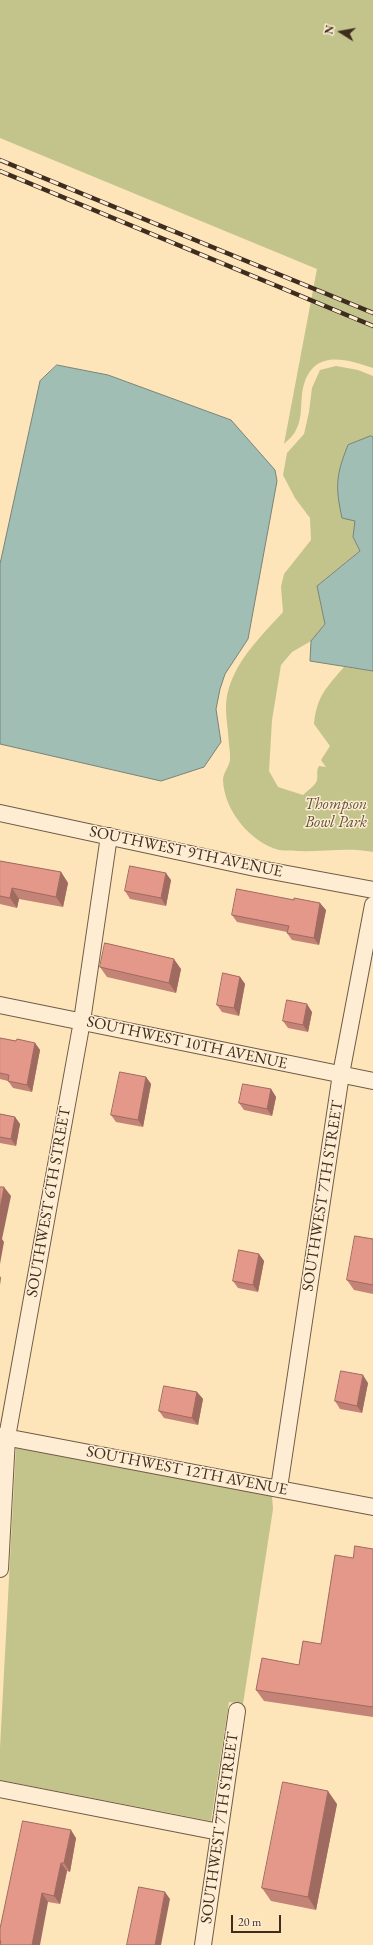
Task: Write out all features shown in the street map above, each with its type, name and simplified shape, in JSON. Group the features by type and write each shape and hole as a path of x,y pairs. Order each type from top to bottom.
{"street":[{"name":"SOUTHWEST 9TH AVENUE","path":"0,813 255,868 373,890"},
{"name":"SOUTHWEST 6TH STREET","path":"0,1569 4,1436 82,1021 109,836"},
{"name":"SOUTHWEST 7TH STREET","path":"279,1488 341,1074 373,905"},
{"name":"SOUTHWEST 10TH AVENUE","path":"0,1005 373,1081"},
{"name":"SOUTHWEST 12TH AVENUE","path":"4,1436 373,1507"},
{"name":"SOUTHWEST 7TH STREET","path":"203,1945 237,1711"},
{"path":"0,1788 219,1832"}],"green space":[{"path":"0,0 373,0 373,368 352,361 341,360 322,362 314,367 307,376 303,388 298,425 294,434 284,444 317,269 0,138"},
{"name":"Thompson Bowl Park","path":"336,366 358,370 373,376 373,437 371,436 353,537 360,551 317,586 325,624 311,641 292,652 281,665 272,720 269,771 278,787 303,795 311,788 317,780 317,771 319,766 326,767 321,760 330,746 314,724 317,706 323,693 344,667 373,671 373,852 355,850 279,850 268,846 258,840 240,823 228,802 223,780 230,760 226,711 229,687 243,659 283,612 281,587 284,574 311,540 310,518 295,498 283,475 287,453 304,434 312,388 320,370"},
{"path":"16,1447 272,1496 273,1509 243,1704 229,1702 211,1821 0,1780 0,1748"}],"water":[{"path":"57,365 108,375 231,420 275,470 277,481 248,639 225,674 216,709 221,742 204,767 161,781 0,744 0,564 40,381"},
{"path":"371,436 373,437 373,671 310,661 311,641 325,624 317,586 360,551 353,537 355,521 342,518 338,497 338,481 341,465 348,445"}],"building":[{"path":"0,861 61,872 56,897 12,888 10,898 0,896"},
{"path":"130,866 166,873 161,898 125,891"},
{"path":"237,889 294,900 294,898 320,903 314,938 287,933 289,926 232,915"},
{"path":"105,943 174,959 169,983 100,967"},
{"path":"223,973 240,977 234,1008 217,1005"},
{"path":"287,1000 307,1004 303,1025 283,1021"},
{"path":"0,1038 16,1041 17,1039 35,1043 27,1085 8,1081 9,1075 0,1073"},
{"path":"120,1072 146,1077 138,1120 111,1115"},
{"path":"243,1084 271,1089 267,1109 239,1103"},
{"path":"0,1114 15,1117 11,1139 0,1137"},
{"path":"0,1187 4,1187 0,1209"},
{"path":"355,1236 373,1239 373,1285 347,1280"},
{"path":"239,1250 259,1254 253,1285 233,1281"},
{"path":"341,1371 363,1375 357,1406 335,1401"},
{"path":"164,1386 197,1392 192,1418 159,1411"},
{"path":"355,1546 373,1549 373,1707 256,1690 262,1658 299,1665 303,1641 321,1644 335,1555 353,1558"},
{"path":"283,1782 328,1791 308,1897 262,1888"},
{"path":"23,1821 71,1830 64,1863 61,1863 54,1896 42,1893 32,1945 0,1945 0,1929"},
{"path":"139,1887 165,1892 155,1945 127,1945"}],"railway":[{"path":"0,160 373,313"},
{"path":"0,171 373,326"}]}
